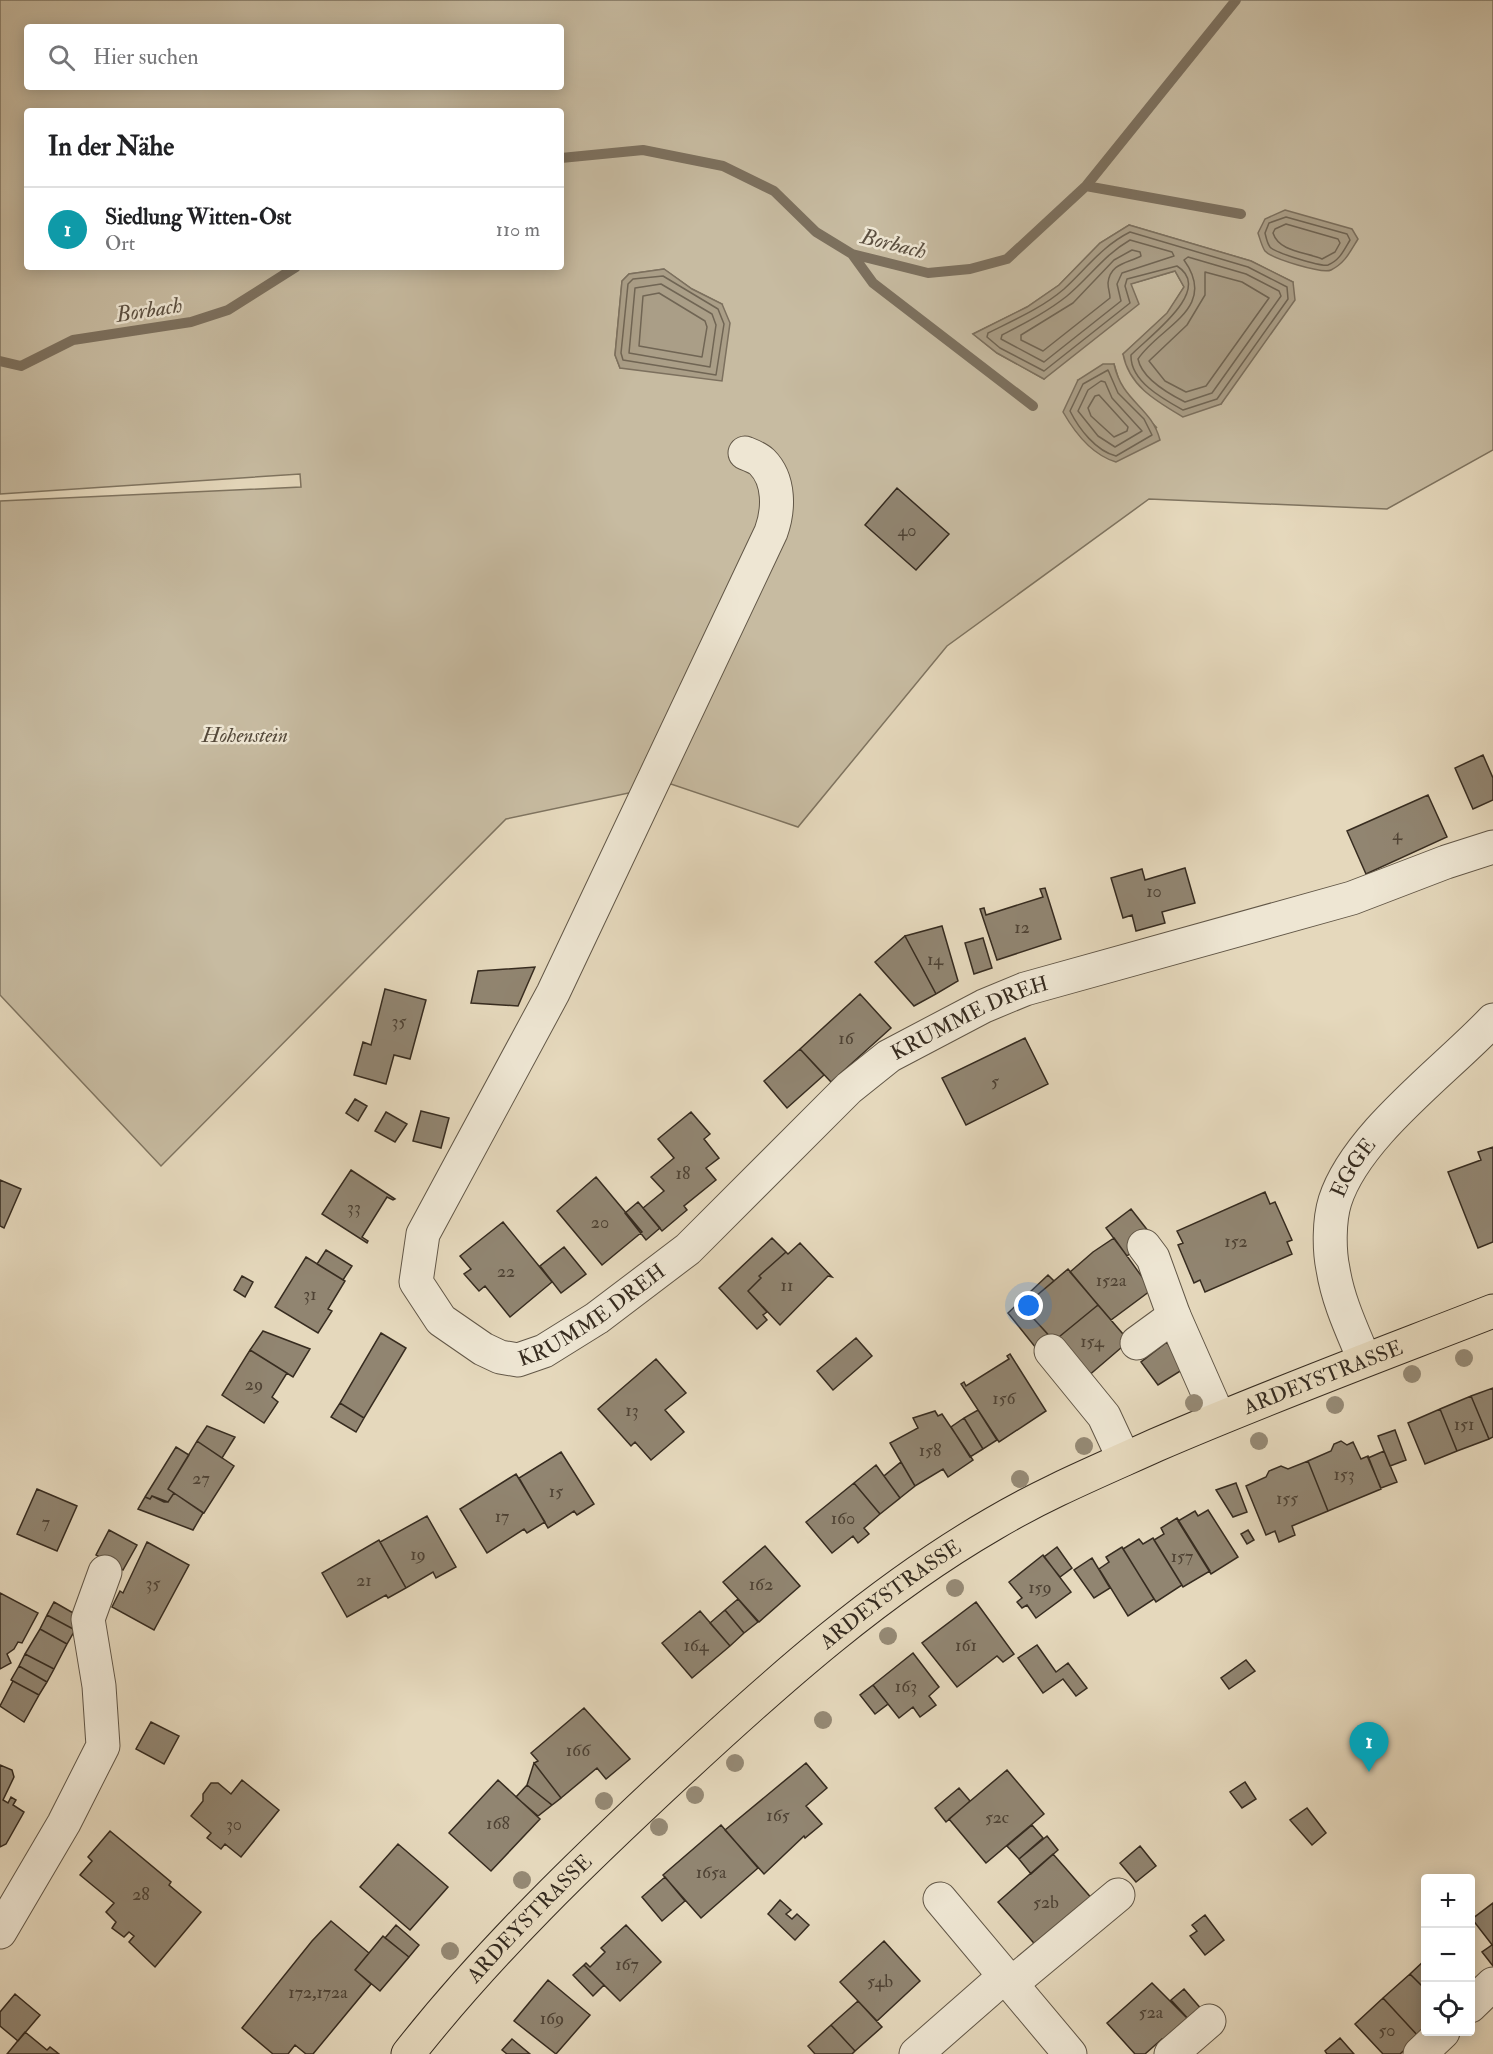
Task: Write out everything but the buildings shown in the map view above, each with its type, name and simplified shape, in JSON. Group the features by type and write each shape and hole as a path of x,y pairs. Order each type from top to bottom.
{"main road":[{"name":"ARDEYSTRASSE","path":"408,2054 508,1936 627,1820 766,1692 916,1574 992,1524 1065,1485 1219,1418 1364,1359 1493,1311"}],"street":[{"name":"KRUMME DREH","path":"745,453 762,462 775,487 778,511 771,532 553,993 423,1234 416,1282 441,1320 471,1342 500,1357 518,1360 544,1351 646,1284 688,1249 849,1088 889,1056 984,1006 1025,990 1352,898 1446,862 1493,847"},
{"name":"EGGE","path":"1364,1359 1341,1303 1332,1267 1334,1202 1347,1174 1366,1144 1493,1020"},
{"path":"1144,1246 1153,1258 1174,1316 1202,1375 1219,1418"},
{"path":"1137,1343 1174,1316"},
{"path":"1051,1351 1104,1416 1124,1459"},
{"path":"0,1932 64,1823 103,1746 99,1686 88,1618 105,1572"},
{"path":"916,2054 1118,1895"},
{"path":"940,1899 1070,2054"},
{"path":"1475,2001 1493,1984"},
{"path":"1171,2054 1209,2021"},
{"path":"1420,2054 1438,2036"}],"green space":[{"name":"Hohenstein","path":"0,0 1493,0 1493,450 1387,509 1149,499 947,646 798,827 671,784 506,819 161,1166 0,995 0,501 301,487 300,474 0,494","holes":["1129,225 1251,261 1293,282 1221,404 1123,354 1168,313 1184,287 1175,271 1130,284 1044,379 997,353 973,334 1027,307 1059,285 1100,243","664,269 692,289 722,304 628,368 620,368 615,355 622,281 629,274","1114,364 1122,390 1157,428 1078,380"]}],"water":[{"path":"1285,210 1352,229 1358,239 1344,261 1331,270 1308,268 1287,262 1265,251 1258,233 1265,219"},
{"path":"1129,225 1251,261 1293,282 1295,300 1221,404 1183,417 1145,392 1126,365 1123,354 1167,313 1184,287 1175,271 1131,284 1139,304 1044,379 997,353 973,334 1027,307 1059,285 1100,243"},
{"path":"664,269 692,289 722,304 730,323 722,381 620,368 615,355 622,281 629,274"},
{"path":"1103,364 1114,364 1123,387 1150,419 1160,440 1116,462 1092,449 1073,428 1063,412 1078,380"}],"waterway":[{"name":"Borbach","path":"564,158 643,150 723,166 774,191 816,232 852,254 928,273 970,269 1007,259 1086,186 1236,0"},
{"path":"1086,186 1241,214"},
{"path":"852,254 873,283 1033,406"},
{"name":"Borbach","path":"0,361 21,366 73,340 191,322 228,310 291,270"}],"place":[{"name":"Siedlung Witten-Ost","path":"1369,1772"}]}
